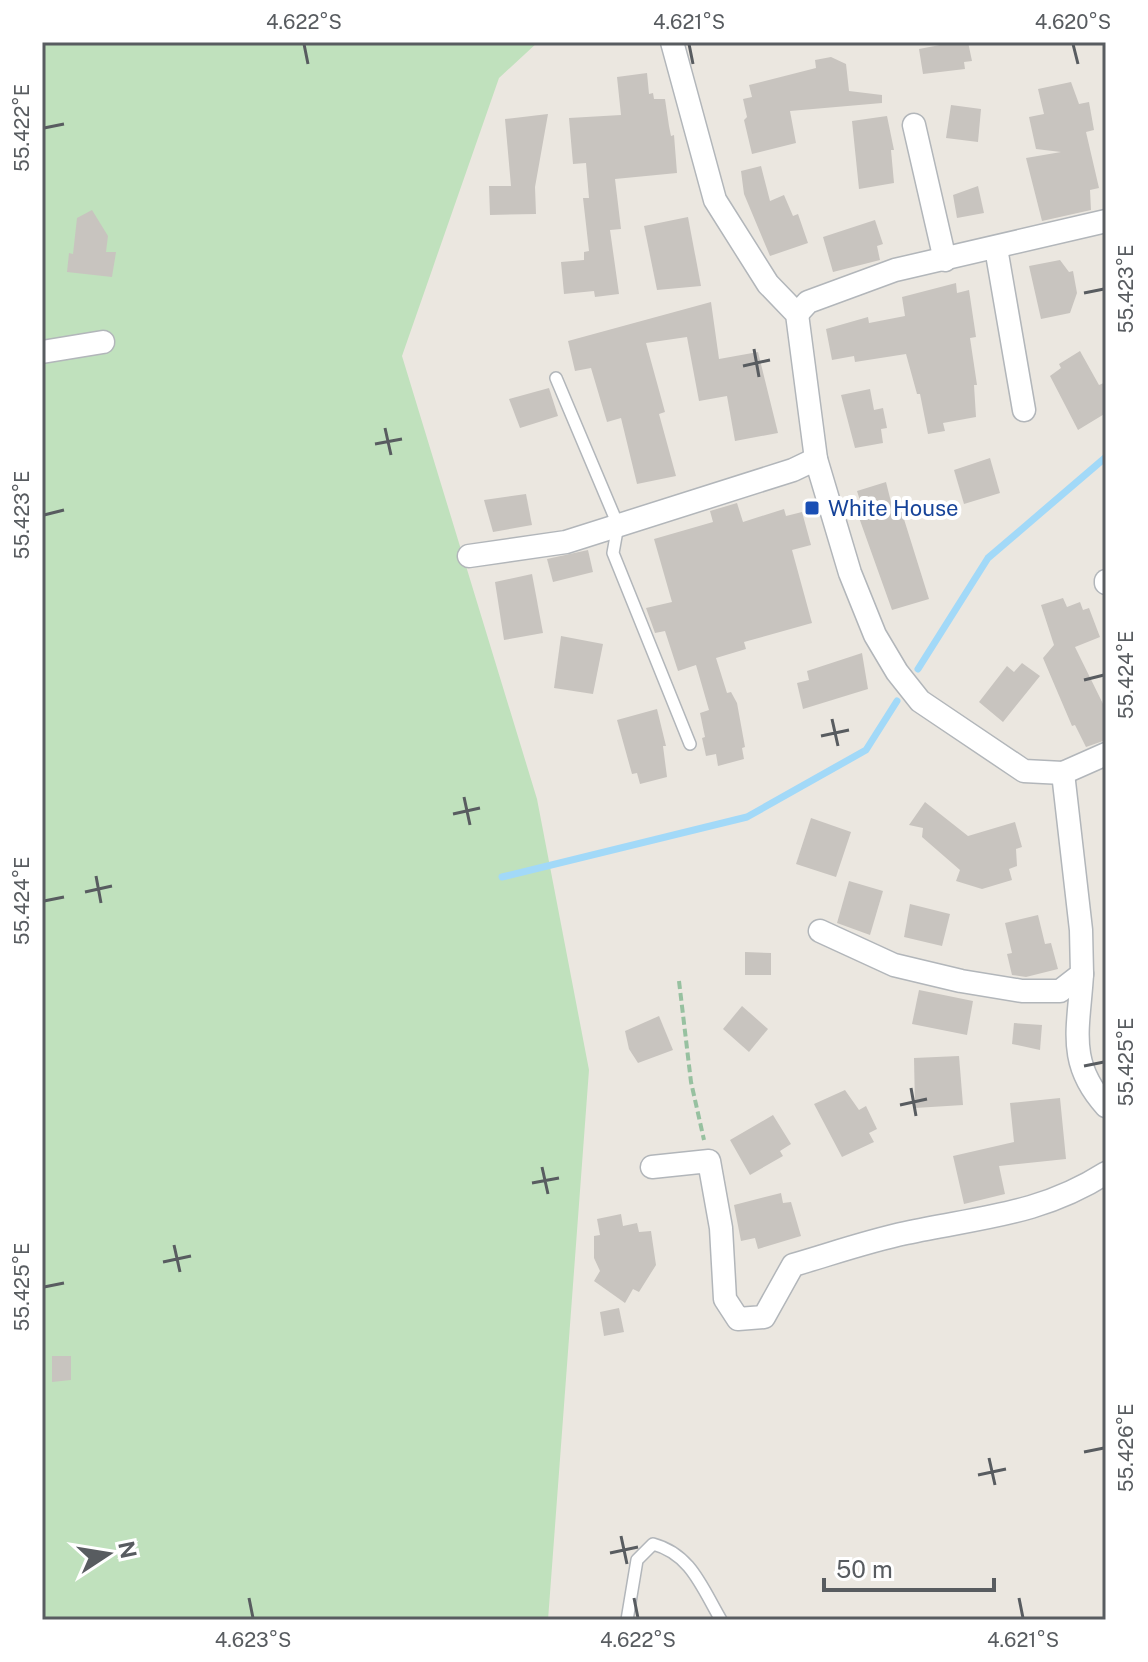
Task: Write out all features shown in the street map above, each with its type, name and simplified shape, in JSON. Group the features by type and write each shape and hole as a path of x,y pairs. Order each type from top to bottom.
{"street":[{"path":"672,42 715,200 768,284 797,314 816,459 850,573 875,635 920,701 1024,771 1063,773 1106,754"},
{"path":"914,125 945,260"},
{"path":"797,314 808,302 895,270 1106,221"},
{"path":"996,248 1024,410"},
{"path":"42,352 103,342"},
{"path":"469,556 566,542 793,470 816,459"},
{"path":"1063,773 1081,930 1082,974 1076,1046 1084,1078 1106,1106"},
{"path":"820,931 894,965 1022,991 1060,991 1082,974"},
{"path":"652,1167 709,1161 721,1228 725,1299 738,1319 764,1317 793,1265 905,1233 1027,1211 1083,1188 1106,1173"}],"lane":[{"path":"556,378 618,525 613,553 690,744"},
{"path":"627,1620 637,1560 653,1544 673,1549 693,1571 721,1620"}],"path":[{"path":"679,981 691,1082 709,1161"}],"green space":[{"path":"42,42 538,42 499,78 402,356 537,799 589,1070 548,1620 42,1620"}],"building":[{"path":"940,42 968,42 972,61 964,62 965,69 923,74 919,49 940,45"},
{"path":"831,57 846,64 849,91 882,95 882,103 790,111 796,143 752,154 744,120 747,117 743,99 752,97 749,85 816,68 815,60"},
{"path":"647,73 649,94 653,93 654,99 665,99 671,136 674,135 677,173 615,179 621,229 610,230 619,294 595,297 594,291 564,294 561,262 584,260 584,252 589,251 583,198 589,198 586,163 573,164 569,118 621,115 617,77"},
{"path":"1071,82 1079,104 1089,102 1094,130 1086,132 1099,188 1090,190 1091,210 1042,221 1026,158 1061,152 1036,149 1029,117 1044,114 1038,89"},
{"path":"951,105 981,109 978,142 946,138"},
{"path":"548,114 535,187 536,214 490,215 489,186 511,186 505,119"},
{"path":"887,116 894,150 891,150 894,183 859,189 852,121"},
{"path":"761,166 770,201 784,195 793,216 798,214 808,243 770,256 744,194 741,171"},
{"path":"978,186 984,213 957,218 953,195"},
{"path":"92,210 108,236 106,252 116,252 112,277 67,272 69,253 73,254 77,218"},
{"path":"688,217 701,286 657,290 644,226"},
{"path":"875,220 883,244 877,246 880,260 833,272 823,237"},
{"path":"1060,260 1069,272 1073,271 1077,293 1070,313 1041,319 1029,266"},
{"path":"956,283 957,293 969,290 976,337 970,338 977,385 974,385 976,417 943,423 945,431 928,434 920,394 917,394 906,354 855,362 854,356 832,360 826,329 868,317 869,323 905,316 902,297"},
{"path":"711,302 719,359 758,352 778,433 735,441 727,396 699,401 687,337 646,343 665,412 659,414 676,476 637,484 621,418 607,422 591,368 575,371 568,341"},
{"path":"1080,351 1099,385 1106,382 1106,413 1078,430 1050,376 1061,368 1059,364"},
{"path":"549,388 558,416 520,428 509,399"},
{"path":"870,389 874,410 883,408 887,428 881,429 883,443 855,448 841,395"},
{"path":"990,458 1000,493 964,504 954,470"},
{"path":"886,482 891,502 898,500 929,599 892,610 857,512 863,510 857,491"},
{"path":"526,494 532,525 493,532 484,500"},
{"path":"737,503 743,522 784,509 786,516 802,512 811,545 792,550 812,623 744,642 746,649 716,658 727,693 731,692 737,703 745,747 742,748 744,759 718,766 716,754 706,756 702,738 705,737 700,713 709,710 696,665 678,671 665,631 655,633 646,608 672,602 654,539 713,522 710,511"},
{"path":"588,550 593,572 553,582 547,559"},
{"path":"532,574 543,633 504,640 495,582"},
{"path":"1063,598 1067,607 1080,602 1083,610 1089,608 1100,637 1075,647 1106,710 1106,740 1086,747 1075,725 1072,726 1043,658 1054,645 1041,605"},
{"path":"561,636 603,644 593,694 554,688"},
{"path":"862,653 868,689 803,709 797,683 809,680 807,671"},
{"path":"1022,663 1040,676 1003,722 979,702 1007,666 1014,672"},
{"path":"657,709 666,746 663,746 667,777 640,784 637,773 632,774 617,720"},
{"path":"925,802 968,836 1015,822 1022,847 1016,849 1017,866 1009,869 1012,880 982,889 956,881 960,870 922,837 923,828 909,825"},
{"path":"811,818 851,832 836,877 796,864"},
{"path":"849,881 883,891 870,935 837,923"},
{"path":"910,904 950,914 942,946 904,937"},
{"path":"1038,915 1045,944 1051,943 1058,969 1026,977 1012,975 1007,954 1012,953 1005,923"},
{"path":"745,952 771,953 771,975 745,975"},
{"path":"919,990 973,1001 967,1035 912,1024"},
{"path":"742,1006 768,1029 749,1052 723,1029"},
{"path":"659,1016 673,1050 638,1063 629,1049 625,1031"},
{"path":"1014,1023 1042,1025 1040,1050 1012,1044"},
{"path":"959,1056 963,1105 915,1108 914,1058"},
{"path":"845,1090 859,1110 866,1106 877,1129 869,1133 874,1142 842,1157 814,1104"},
{"path":"1060,1098 1066,1159 999,1166 1005,1194 964,1204 953,1156 1014,1142 1010,1103"},
{"path":"773,1115 791,1144 780,1151 783,1156 750,1175 730,1140"},
{"path":"781,1193 783,1203 791,1202 801,1236 758,1249 755,1238 741,1241 734,1205"},
{"path":"621,1214 623,1226 637,1223 639,1232 651,1231 656,1265 639,1292 633,1289 625,1303 594,1281 600,1271 594,1258 594,1236 600,1235 597,1219"},
{"path":"619,1308 624,1332 604,1336 600,1312"},
{"path":"52,1356 71,1356 71,1380 52,1382"}],"waterway":[{"path":"918,669 988,558 1106,457"},
{"path":"502,877 747,817 866,750 897,701"}],"place":[{"name":"White House","path":"812,508"}]}
